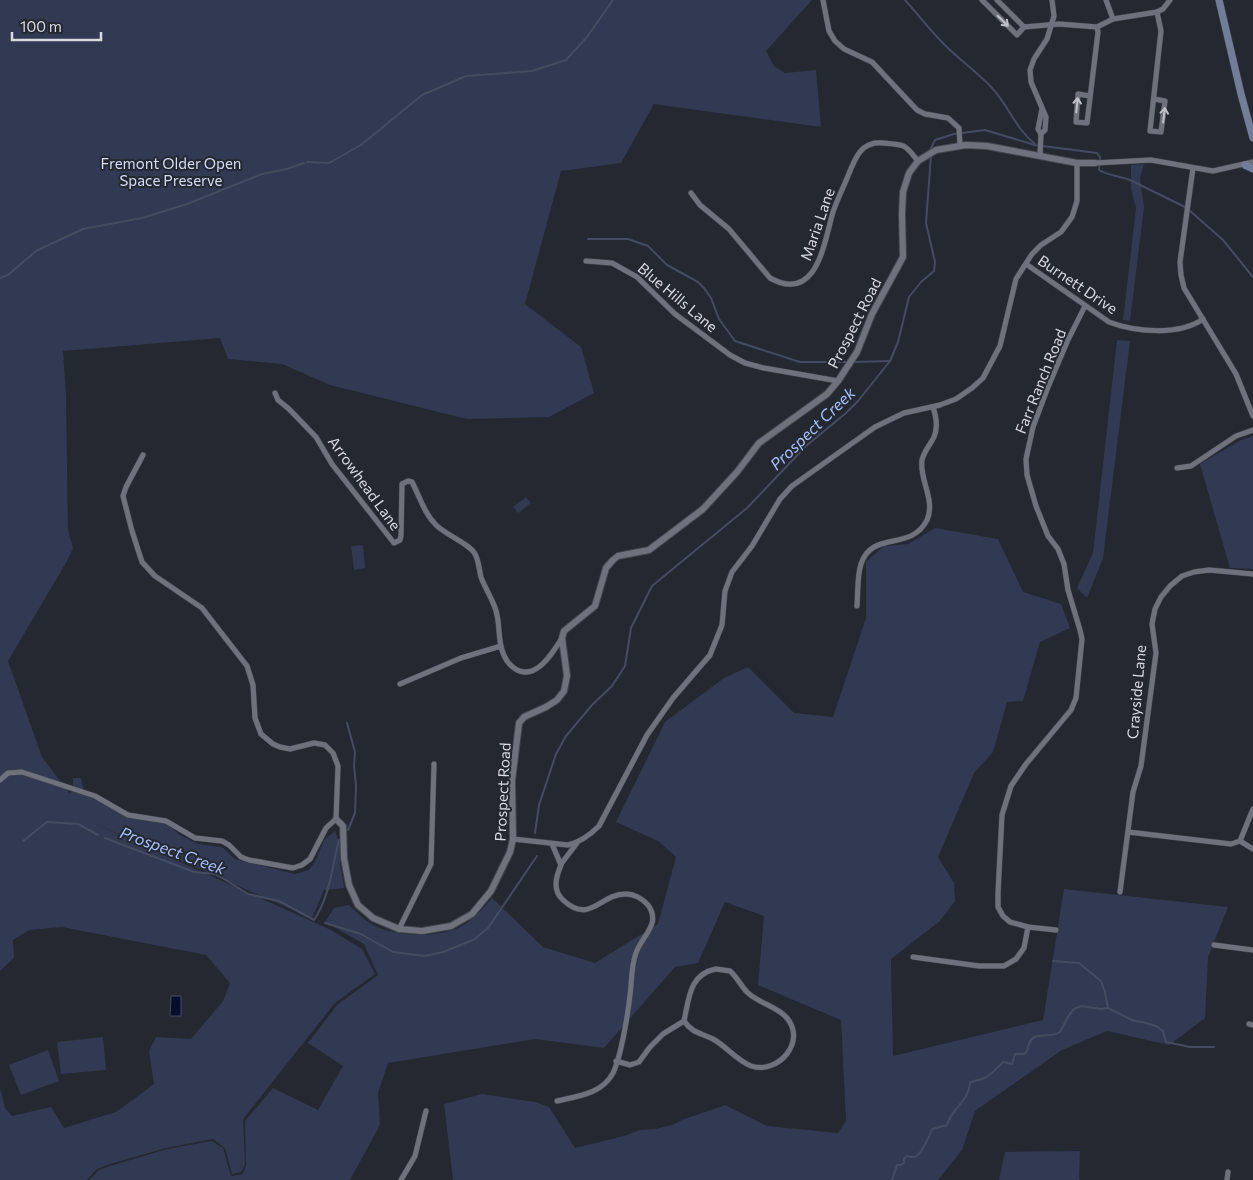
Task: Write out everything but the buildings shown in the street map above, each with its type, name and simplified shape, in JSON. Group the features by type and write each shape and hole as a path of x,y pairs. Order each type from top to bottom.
{"main road":[{"path":"1218,0 1240,94 1253,138"},
{"path":"1244,165 1253,169"}],"street":[{"path":"823,0 829,31 835,41 844,49 872,62 917,110 925,114 948,118 959,128 960,142"},
{"path":"982,0 1017,35 1024,27 1051,25 1097,27 1113,19 1157,12 1163,9 1170,0"},
{"path":"997,0 1024,27"},
{"path":"1040,156 1041,134 1038,129 1042,109 1031,82 1030,70 1034,59 1047,39 1054,16 1052,0"},
{"path":"1106,0 1113,19"},
{"path":"1154,99 1165,101 1162,132 1150,131 1161,31 1157,12"},
{"path":"1090,96 1078,94 1076,122 1087,124 1090,96 1097,27"},
{"name":"Prospect Road","path":"336,819 343,826 344,858 349,885 358,905 373,918 399,929 422,931 451,926 472,914 491,891 509,856 513,839 512,781 519,724 524,717 546,707 564,691 567,676 562,638 564,631 596,606 606,568 613,560 618,556 649,550 703,509 737,472 759,443 827,394 838,382 857,352 872,314 903,257 903,192 909,174 924,156 960,142 1077,163 1151,160 1213,171 1253,162"},
{"name":"Maria Lane","path":"692,193 700,206 729,229 770,278 778,283 793,284 799,283 812,274 819,263 834,209 856,157 864,147 872,143 903,145 910,149 918,161"},
{"path":"513,839 568,844 577,842 590,835 599,826 647,735 673,698 710,654 722,624 726,591 732,572 752,546 780,499 792,486 875,427 904,413 933,407 956,398 983,378 1000,346 1016,279 1032,254 1061,232 1072,217 1077,201 1077,163"},
{"path":"1192,168 1180,262 1184,288 1236,374 1253,416"},
{"name":"Blue Hills Lane","path":"586,262 612,263 638,277 675,314 730,355 745,363 838,382"},
{"name":"Burnett Drive","path":"1026,264 1085,306 1120,326 1137,329 1173,330 1203,319"},
{"name":"Farr Ranch Road","path":"1056,930 1028,927 1010,922 1003,916 998,907 998,894 1002,815 1011,786 1071,710 1076,698 1082,639 1068,590 1064,564 1058,549 1048,536 1039,513 1027,476 1026,459 1033,426 1048,387 1085,306"},
{"name":"Arrowhead Lane","path":"275,393 278,400 289,408 316,437 332,464 394,542 400,540 401,536 402,484 405,481 412,482 426,514 434,524 443,532 470,548 476,555 481,576 497,614 501,646 508,663 522,672 534,671 548,659 562,638"},
{"path":"857,606 860,564 867,553 875,546 905,539 916,534 927,520 930,502 922,470 922,460 926,448 935,436 936,425 933,407"},
{"path":"1178,468 1191,466 1236,436 1253,430"},
{"path":"0,780 8,773 22,772 95,796 128,815 166,821 195,838 222,842 229,845 241,857 249,860 293,868 302,865 310,859 326,828 336,819 338,766 334,753 326,745 314,743 290,749 280,747 261,734 255,718 253,685 247,666 202,608 155,576 142,562 123,496 143,454"},
{"name":"Crayside Lane","path":"1120,892 1133,792 1141,766 1156,652 1152,624 1155,609 1161,597 1170,586 1182,576 1209,570 1253,574"},
{"path":"400,684 461,658 501,646"},
{"path":"399,929 431,864 434,764"},
{"path":"1128,832 1231,844 1240,841 1253,809"},
{"path":"1240,841 1253,849"},
{"path":"557,1101 590,1094 604,1085 613,1072 629,1005 636,952 647,936 653,920 648,906 641,898 630,894 617,895 594,908 581,910 569,906 560,897 556,890 556,878 561,865 577,842"},
{"path":"552,844 561,865"},
{"path":"913,957 980,966 1004,966 1016,959 1024,948 1028,927"},
{"path":"1214,945 1253,950"},
{"path":"616,1061 630,1065 639,1062 656,1040 684,1021 696,980 699,976 710,970 723,969 734,975 748,993 786,1017 792,1026 794,1036 788,1056 766,1067 752,1066 738,1059 714,1039 694,1032 684,1021"},
{"path":"401,1180 415,1156 426,1110"},
{"path":"1227,1180 1228,1172"}],"green space":[{"name":"Fremont Older Open Space Preserve","path":"0,0 812,0 766,51 774,66 785,73 816,70 821,127 654,104 621,163 561,171 525,304 581,347 594,393 549,417 467,419 330,385 282,364 228,359 220,338 63,351 66,396 68,530 73,548 8,661 42,757 69,793 73,791 73,778 81,778 84,792 127,816 166,823 180,835 198,844 222,847 235,859 295,874 309,870 316,860 324,840 335,831 340,845 340,864 344,888 324,890 312,918 91,822 331,930 362,949 375,974 335,1003 243,1119 245,1164 241,1172 232,1174 225,1148 213,1139 166,1148 110,1164 97,1169 87,1180 0,1180 0,1088 5,1108 12,1116 51,1107 64,1128 116,1112 154,1084 149,1051 156,1037 191,1039 223,1001 230,983 206,955 62,927 29,930 13,940 14,958 0,971"},
{"path":"1144,164 1140,178 1144,207 1130,321 1123,320 1136,208 1131,189 1131,165"},
{"path":"1117,340 1130,341 1103,558 1087,598 1077,588 1093,553"},
{"path":"1253,436 1253,569 1230,568 1200,464 1241,440"},
{"path":"526,497 531,503 518,513 513,507"},
{"path":"935,528 998,539 1023,592 1061,604 1070,628 1040,642 1023,701 1007,702 993,752 974,773 938,857 954,883 955,901 940,921 891,959 893,1056 1043,1020 1064,889 1228,907 1208,957 1205,1018 1169,1045 1107,1031 1062,1050 975,1111 962,1150 938,1180 453,1180 444,1104 482,1094 535,1102 549,1107 575,1148 624,1136 640,1130 672,1125 725,1105 767,1126 838,1133 846,1121 841,1020 758,985 764,916 725,902 698,963 675,967 604,1048 535,1039 388,1063 378,1093 380,1125 350,1180 89,1180 99,1170 110,1166 167,1149 212,1141 223,1148 231,1176 243,1174 246,1165 245,1121 273,1088 318,1110 343,1066 308,1043 337,1005 378,975 364,944 325,922 334,908 349,905 362,917 378,927 399,933 422,935 444,933 459,928 479,913 492,898 543,947 595,963 658,924 676,857 658,841 616,822 665,722 724,678 748,667 794,713 833,717 866,618 866,562 884,546 908,544"},
{"path":"363,545 365,568 354,570 351,546"},
{"path":"103,1037 106,1070 61,1074 57,1042"},
{"path":"48,1050 59,1081 21,1095 9,1065"},
{"path":"1080,1151 1080,1180 999,1180 1005,1152"}],"shaded area":[{"path":"171,996 181,996 181,1016 170,1016"}],"waterway":[{"path":"307,162 329,163 361,145 422,95 466,76 532,71 566,60 587,37 613,0"},
{"path":"905,0 946,47 993,89 1023,132 1035,144"},
{"name":"Prospect Creek","path":"930,150 935,140 954,134 985,130 1035,145 1097,153 1100,157 1099,170 1132,181 1185,207"},
{"name":"Prospect Creek","path":"535,833 539,805 556,754 566,736 592,705 612,686 625,666 631,628 652,586 747,508 806,446 858,401 890,361 898,342 909,297 921,282 934,271 935,262 926,223 931,155"},
{"path":"0,278 8,275 36,251 83,229 142,218 187,204 262,174 304,163"},
{"name":"Prospect Creek","path":"1189,210 1223,240 1253,277"},
{"path":"588,239 628,239 648,246 667,265 698,282 704,288 711,298 719,319 735,341 800,362 849,362"},
{"path":"855,362 890,361"},
{"path":"347,723 355,752 356,786 355,813 348,830"},
{"name":"Prospect Creek","path":"23,841 47,822 78,824 98,835"},
{"name":"Prospect Creek","path":"105,838 194,872 216,874 248,894 279,901 314,920 324,901 339,840"},
{"name":"Prospect Creek","path":"325,923 361,934 393,952 425,956 443,952 473,940 488,928 537,856"},
{"path":"1053,961 1079,963 1101,981 1108,1008"},
{"path":"892,1180 897,1165 904,1163 904,1159 907,1156 915,1157 920,1153 932,1129 947,1125 952,1114 967,1095 970,1083 988,1076 1003,1062 1012,1064 1015,1054 1024,1054 1035,1036 1060,1032 1069,1015 1074,1009 1081,1006 1101,1009 1108,1008 1134,1021 1156,1026 1163,1031 1166,1042 1190,1047 1214,1047"}]}
